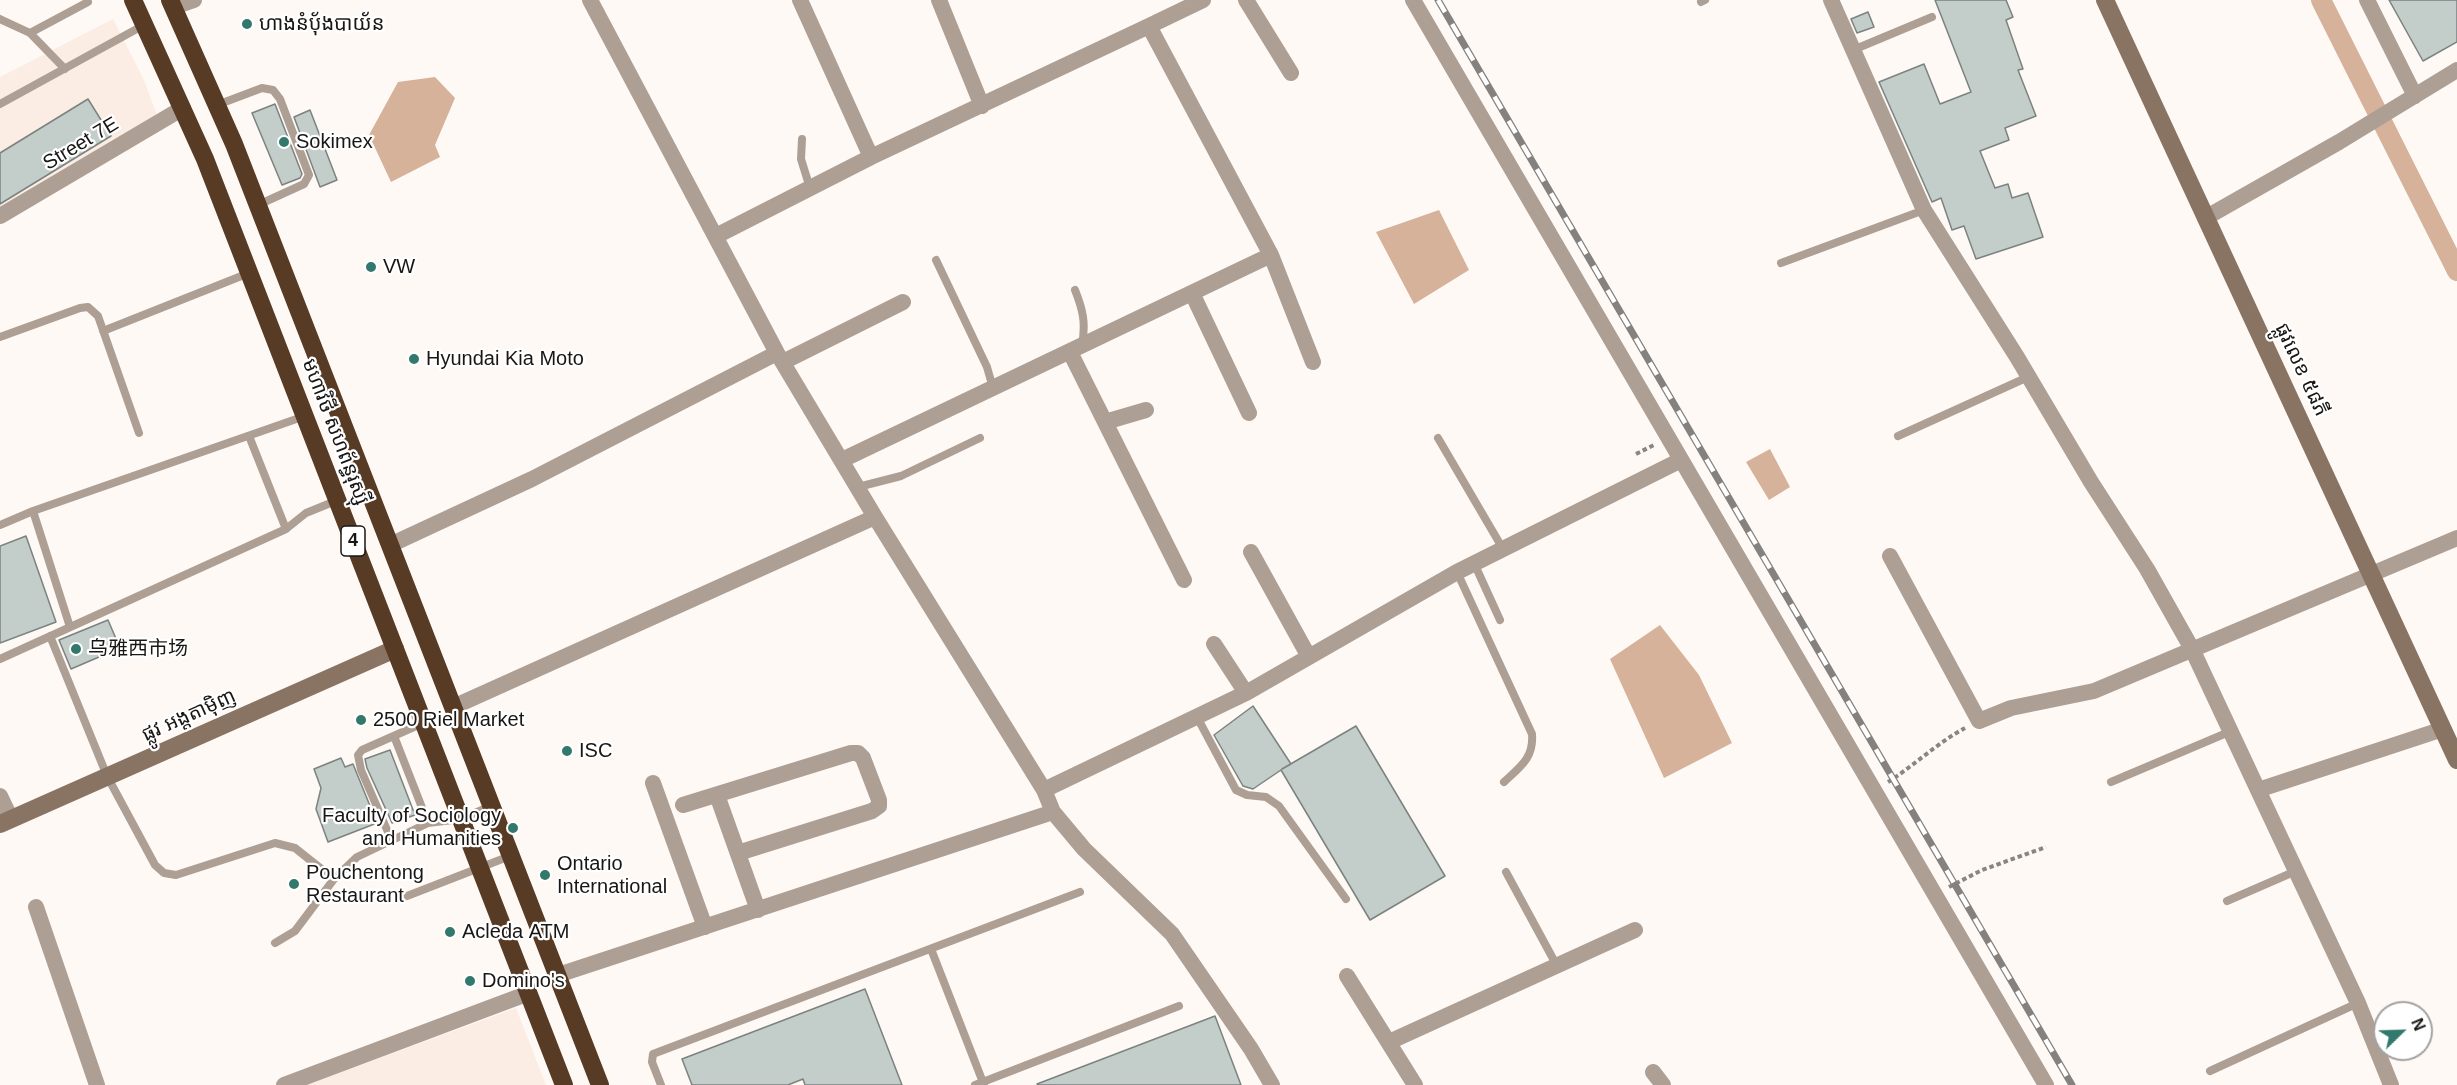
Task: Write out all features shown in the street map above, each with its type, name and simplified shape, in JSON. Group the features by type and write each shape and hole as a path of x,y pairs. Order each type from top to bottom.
{"highway":[{"name":"មហាវិថី សហព័ន្ធរុស្ស៊ី","path":"133,0 183,108 249,272 564,1085"},
{"name":"មហាវិថី សហព័ន្ធរុស្ស៊ី","path":"172,4 258,205 600,1085"},
{"path":"305,416 336,405"}],"street":[{"path":"172,4 194,0"},
{"path":"590,0 780,357 875,517 1044,790 1053,812 1084,849 1172,934 1272,1085"},
{"path":"800,0 871,157"},
{"path":"939,0 982,106"},
{"path":"716,236 871,157 1203,0"},
{"path":"1246,0 1291,73"},
{"path":"1413,0 2046,1085"},
{"path":"1831,0 1924,210 2147,569 2192,649 2358,1003 2391,1085"},
{"name":"ផ្លូវលេខ ៥៨ភី","path":"2104,0 2457,760"},
{"path":"2367,0 2410,100"},
{"path":"1149,26 1271,255 1313,362"},
{"path":"2205,218 2339,142 2457,70"},
{"name":"Street 7E","path":"0,216 183,108"},
{"path":"842,460 1271,255"},
{"path":"1192,293 1249,413"},
{"path":"390,545 532,479 780,357 903,302"},
{"path":"1076,349 1105,422 1184,580"},
{"path":"1105,422 1146,410"},
{"path":"1044,790 1246,693 1474,563 1681,460"},
{"path":"453,707 875,517"},
{"path":"1890,556 1979,721 2011,708 2094,691 2457,538"},
{"path":"1251,552 1309,657"},
{"path":"1214,644 1246,693"},
{"name":"ផ្លូវ អង្តតាម៉ិញ","path":"5,821 395,649"},
{"path":"2258,790 2443,729"},
{"path":"683,805 858,753 863,758 879,800 879,806 872,811 738,853"},
{"path":"653,783 705,927"},
{"path":"717,795 758,910"},
{"path":"0,796 5,821"},
{"path":"558,975 1053,812"},
{"path":"36,907 97,1085"},
{"path":"1389,1042 1635,930"},
{"path":"1347,976 1415,1085"},
{"path":"284,1085 529,993"}],"lane":[{"path":"30,33 88,2"},
{"path":"1853,50 1932,17"},
{"path":"0,19 30,33 65,69"},
{"path":"0,104 146,24"},
{"path":"217,105 262,88 273,90 280,99 309,175 304,184 258,205"},
{"path":"802,139 801,159 810,188"},
{"path":"1781,263 1924,210"},
{"path":"936,260 987,367 993,388"},
{"path":"103,331 249,272"},
{"path":"1076,290 1084,312 1085,325 1076,349"},
{"path":"0,337 88,307 98,316 139,433"},
{"path":"1898,436 2028,377"},
{"path":"0,525 33,511 305,416"},
{"path":"249,436 286,529"},
{"path":"858,487 901,476 980,438"},
{"path":"1438,438 1503,549"},
{"path":"0,659 286,529 306,513 338,500"},
{"path":"33,511 70,627"},
{"path":"1474,563 1500,620"},
{"path":"1458,572 1532,734 1533,744 1528,758 1504,782"},
{"path":"50,636 107,776 155,866 164,873 176,875 275,843 295,848 334,879"},
{"path":"1197,717 1236,790 1247,795 1266,797 1279,806 1346,899"},
{"path":"390,839 357,760 358,754 362,750 424,723"},
{"path":"2111,782 2229,732"},
{"path":"394,736 428,823"},
{"path":"275,943 295,931 334,879 357,857 390,839 428,823 461,819 492,806"},
{"path":"407,896 511,855"},
{"path":"2227,901 2296,871"},
{"path":"1506,872 1557,966"},
{"path":"661,1085 652,1062 653,1054 1080,892"},
{"path":"930,949 981,1084 1179,1006"},
{"path":"2210,1071 2358,1003"}],"path":[{"path":"1875,791 1919,763 1933,747 1979,721"},
{"path":"1935,894 1982,870 2046,847"}],"shaded area":[{"path":"113,19 144,80 158,118 0,208 0,77"},
{"path":"435,77 455,98 435,145 440,157 391,182 369,135 398,82"},
{"path":"1439,210 1469,270 1414,304 1376,232"},
{"path":"1770,449 1790,487 1769,500 1746,462"},
{"path":"1660,625 1699,675 1732,743 1664,778 1610,659"},
{"path":"516,1008 546,1085 306,1085"}],"building":[{"path":"1935,0 2006,0 2013,17 2006,20 2023,69 2018,70 2036,116 2005,128 2009,140 1980,151 1995,188 2008,184 2012,198 2028,193 2043,237 1976,259 1964,226 1952,230 1941,198 1932,202 1879,82 1924,64 1940,104 1971,92"},
{"path":"2389,0 2457,0 2457,42 2423,61"},
{"path":"1868,12 1874,27 1857,33 1851,19"},
{"path":"88,99 111,136 0,204 0,153"},
{"path":"275,104 302,174 300,178 282,185 252,113"},
{"path":"310,110 337,180 320,187 294,117"},
{"path":"26,536 56,622 0,643 0,546"},
{"path":"108,620 120,648 71,669 59,640"},
{"path":"1253,706 1291,764 1356,726 1445,876 1370,920 1281,770 1253,789 1243,786 1214,735"},
{"path":"390,750 415,815 392,823 365,759"},
{"path":"341,758 345,767 353,764 377,823 328,842 316,809 321,788 314,769"},
{"path":"865,989 902,1085 805,1085 803,1079 788,1085 692,1085 682,1059"},
{"path":"1215,1016 1241,1085 1037,1084"}],"waterway":[{"path":"2321,0 2457,271"}],"railway":[{"path":"1438,0 2072,1085"}],"place":[{"name":"ហាងនំបុ័ងបាយ័ន","path":"247,24"},
{"name":"Sokimex","path":"284,142"},
{"name":"VW","path":"371,267"},
{"name":"Hyundai Kia Moto","path":"414,359"},
{"name":"乌雅西市场","path":"76,649"},
{"name":"2500 Riel Market","path":"361,720"},
{"name":"ISC","path":"567,751"},
{"name":"Faculty of Sociology and Humanities","path":"513,828"},
{"name":"Ontario International","path":"545,875"},
{"name":"Pouchentong Restaurant","path":"294,884"},
{"name":"Acleda ATM","path":"450,932"},
{"name":"Domino's","path":"470,981"}]}
